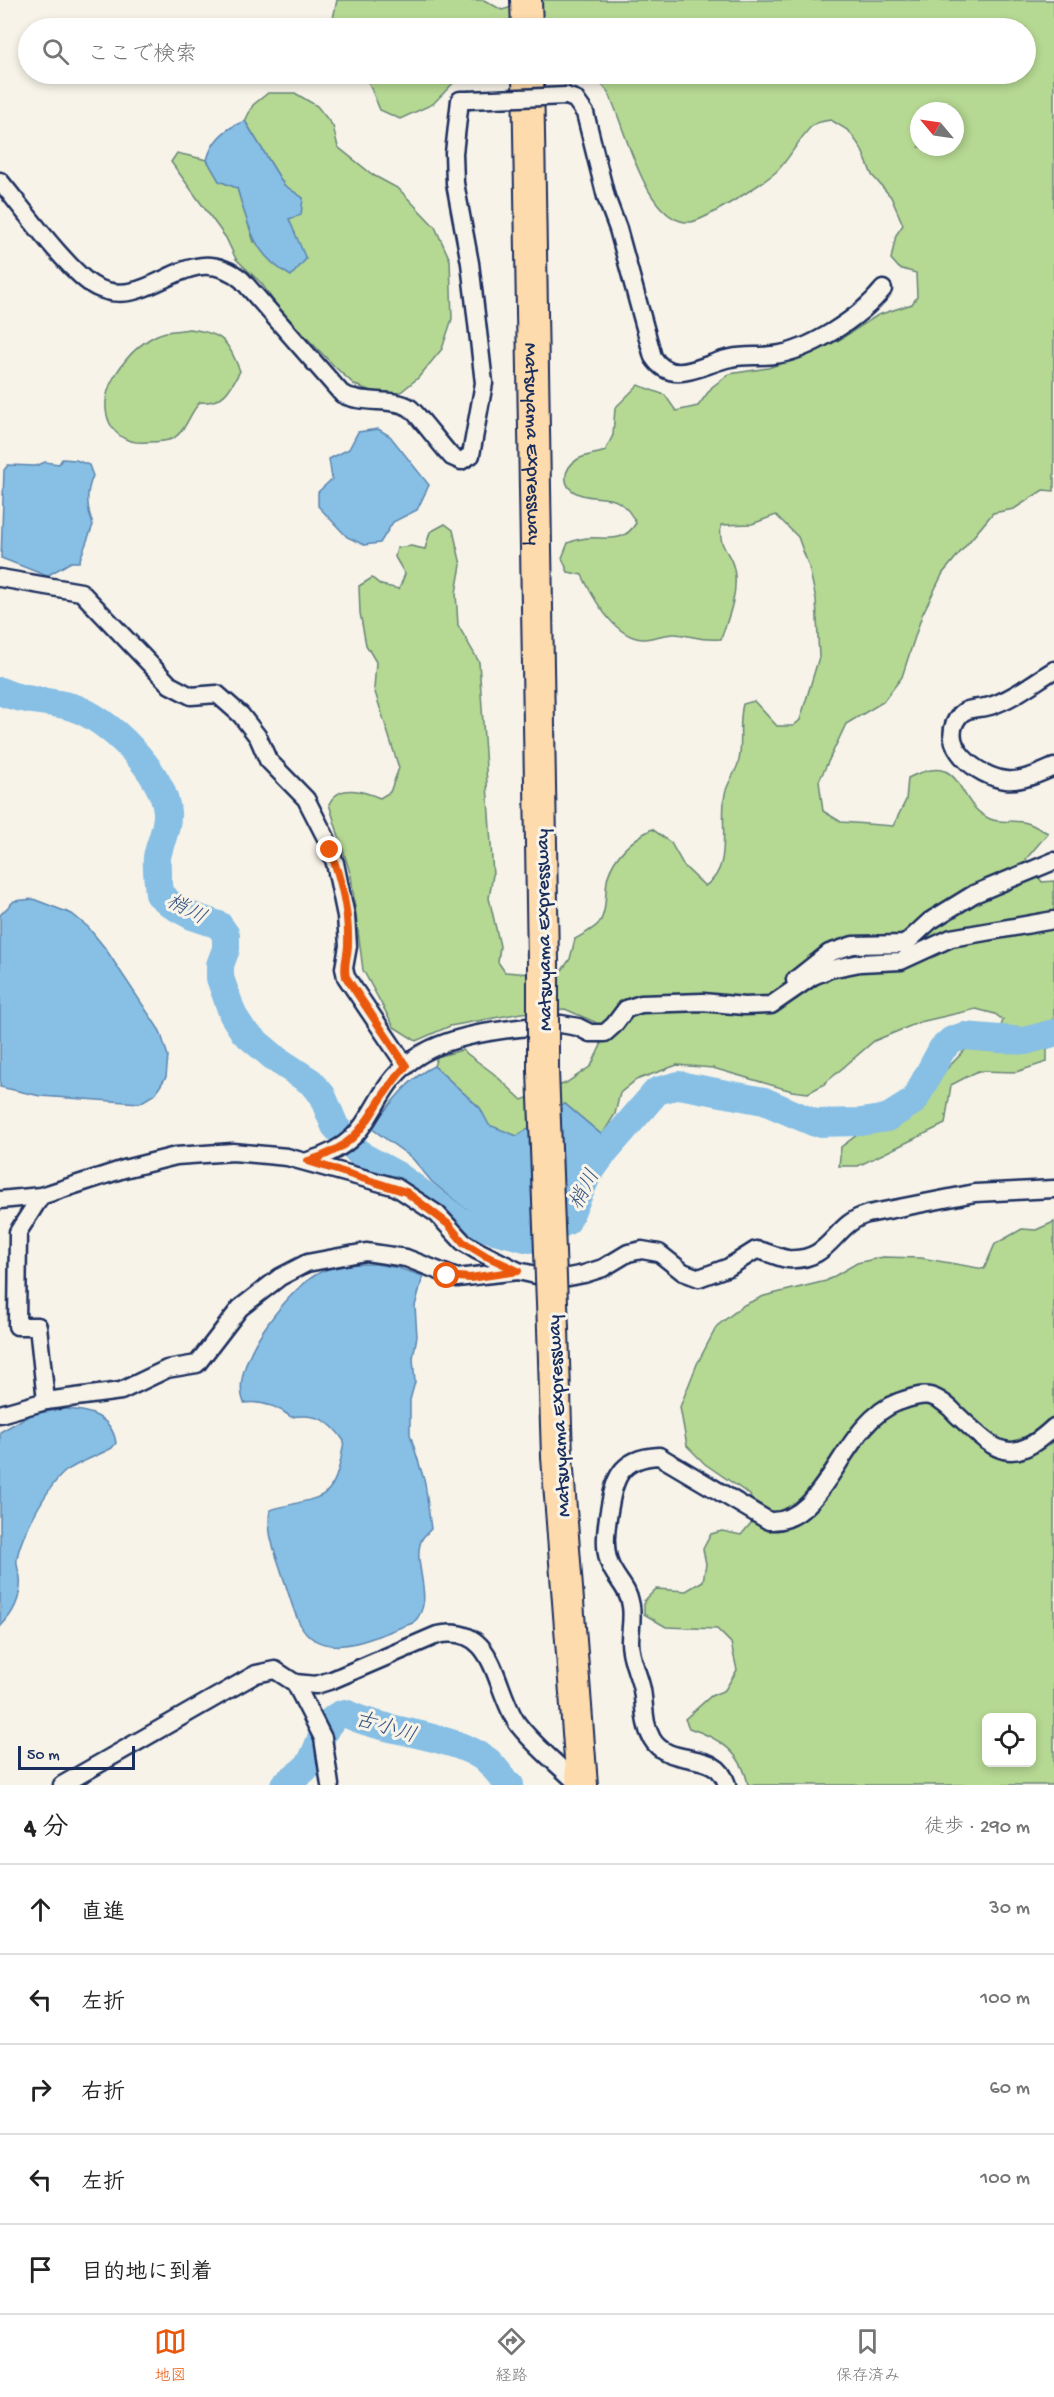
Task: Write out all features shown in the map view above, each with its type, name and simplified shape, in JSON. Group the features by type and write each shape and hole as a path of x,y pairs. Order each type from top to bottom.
{"highway":[{"path":"525,0 526,18"},
{"name":"Matsuyama Expressway","path":"528,84 543,1071 566,1583 581,1785"}],"street":[{"path":"0,181 65,259 96,287 124,293 140,290 201,264 228,269 242,280 342,394 360,402 394,403 410,408 452,457 461,461 471,455 484,382 470,262 455,183 453,153 460,100 566,96 574,99 585,113 606,197 618,229 652,357 664,369 681,374 732,358 791,351 819,339 866,305 883,289"},
{"path":"0,578 81,592 170,686 191,696 217,694 241,716 258,737 268,760 306,799 326,838 335,863 346,916 348,946 344,968 346,977 406,1066"},
{"path":"1054,670 999,702 963,712 955,721 953,733 959,753 967,763 990,776 1006,780 1019,779 1054,767"},
{"path":"787,994 796,978 829,953 853,945 905,944 930,921 974,894 1054,861"},
{"path":"308,1161 331,1154 352,1139 406,1066 425,1051 448,1041 527,1027 561,1024 578,1027 590,1033 605,1033 626,1009 641,1004 704,1002 744,1006 771,1005 813,976 830,969 860,963 902,962 951,938 1054,920"},
{"path":"0,1200 41,1196 124,1169 176,1156 233,1152 308,1161 406,1192 442,1219 463,1242 518,1271"},
{"path":"0,1414 46,1401 121,1391 160,1371 197,1364 240,1308 280,1277 307,1263 366,1252 406,1258 457,1278 518,1271 568,1277 603,1268 628,1253 642,1250 659,1253 683,1272 699,1278 729,1267 756,1250 770,1251 787,1259 807,1257 825,1250 843,1225 854,1218 868,1214 975,1193 1054,1189"},
{"path":"41,1196 18,1232 16,1326 38,1326 46,1401"},
{"path":"727,1785 724,1774 713,1764 669,1755 658,1749 645,1722 642,1690 631,1657 632,1607 629,1594 610,1565 606,1552 613,1487 618,1475 628,1464 644,1457 659,1456 769,1521 783,1522 812,1502 840,1457 866,1424 891,1405 910,1398 929,1396 949,1407 983,1439 1007,1452 1023,1451 1045,1438 1054,1427"},
{"path":"73,1783 256,1674 275,1670 295,1683 316,1685 437,1635 452,1632 465,1634 477,1641 518,1723 581,1785"},
{"path":"295,1683 323,1738 330,1785"}],"green space":[{"path":"337,0 484,0 502,10 536,0 1054,0 1054,491 1043,490 1014,509 993,513 943,573 922,615 902,677 883,702 846,724 819,781 823,811 841,822 893,826 906,800 908,778 927,771 940,770 950,774 969,801 990,819 1022,822 1048,833 1026,859 1042,882 1054,881 1054,1026 1047,1034 1047,1062 1016,1072 978,1071 951,1085 945,1124 858,1166 839,1166 841,1147 857,1135 909,1117 919,1108 931,1085 967,1048 987,1044 997,1039 1003,1020 995,1014 976,1009 920,1022 874,1041 823,1085 808,1093 792,1091 713,1068 677,1065 636,1080 620,1093 615,1114 602,1135 565,1104 517,1136 488,1125 480,1108 434,1066 437,1057 462,1050 493,1073 522,1100 566,1083 591,1066 601,1045 595,1022 565,1009 521,1013 450,1026 416,1041 394,1027 363,970 351,876 329,804 339,793 352,790 380,798 390,792 399,768 374,689 376,662 366,645 360,613 359,586 372,578 381,585 399,589 405,574 395,557 397,548 411,546 425,549 430,532 445,524 453,530 461,565 456,593 458,625 479,662 493,875 489,898 500,946 498,962 505,972 558,976 570,959 575,939 594,927 602,918 608,876 615,861 632,843 652,829 671,843 684,866 705,886 714,878 720,868 724,844 725,794 739,760 743,704 754,701 777,726 793,726 800,720 819,657 816,599 809,567 798,537 776,515 752,524 721,525 721,539 734,569 735,587 721,639 668,634 644,639 624,632 606,616 582,575 568,572 562,558 568,543 578,539 622,536 636,523 618,502 575,492 567,484 566,474 572,463 578,459 605,451 613,435 615,408 638,385 665,395 676,411 698,406 712,387 729,374 768,368 810,354 839,340 878,315 912,304 917,297 916,273 899,268 891,259 896,235 903,225 891,197 872,175 861,148 849,131 831,120 813,125 776,172 720,209 690,222 674,218 661,207 649,191 609,94 601,84 1036,84 1036,18 333,18"},
{"path":"369,84 452,84 433,104 400,119 380,110"},
{"path":"268,93 295,93 317,106 333,126 338,147 373,175 399,189 435,227 450,260 452,319 442,349 418,378 397,395 374,392 355,385 336,368 278,308 262,284 236,259 226,238 171,162 177,153 207,160 219,181 237,188 254,242 289,219 303,198 284,185 245,121 253,105"},
{"path":"189,329 217,336 227,345 240,371 233,384 215,401 200,402 182,430 174,438 164,441 134,442 124,438 116,432 107,413 108,390 117,372 132,354 150,339 165,332"},
{"path":"1054,1222 1054,1785 748,1785 745,1773 735,1755 710,1736 689,1728 685,1719 711,1696 725,1690 737,1670 731,1643 717,1629 666,1627 644,1614 644,1601 656,1589 686,1591 703,1581 706,1564 703,1549 711,1534 722,1531 741,1535 756,1517 750,1495 705,1464 687,1446 680,1407 697,1364 717,1326 744,1305 764,1296 826,1281 857,1263 883,1257 921,1258 984,1269 995,1244 1022,1229 1036,1230"}],"water":[{"path":"245,121 284,185 303,198 301,215 289,219 306,259 291,276 278,268 260,249 249,227 237,188 219,181 207,160 212,146 220,136 231,127"},
{"path":"378,429 390,436 429,485 417,510 393,522 380,543 364,545 347,537 318,506 318,492 332,479 329,459 349,449 358,432"},
{"path":"62,459 76,460 89,465 93,476 88,501 93,525 79,562 71,562 47,576 1,558 4,470 8,465 36,466 45,462 59,464"},
{"path":"33,899 72,914 88,927 105,948 160,1031 168,1056 166,1077 155,1094 140,1103 40,1096 0,1087 0,915 14,901"},
{"path":"434,1066 480,1108 489,1125 517,1136 565,1104 602,1135 577,1174 563,1205 533,1226 486,1218 464,1208 432,1182 412,1158 371,1128 416,1077"},
{"path":"376,1264 423,1276 415,1306 417,1336 413,1358 415,1382 410,1400 410,1434 425,1483 431,1529 422,1539 419,1549 423,1604 420,1614 413,1623 352,1644 323,1644 310,1637 300,1624 272,1544 269,1519 270,1510 315,1498 324,1494 331,1487 336,1477 344,1441 328,1423 315,1417 291,1417 269,1405 244,1403 241,1387 244,1369 263,1331 290,1296 304,1283 331,1268"},
{"path":"64,1409 98,1416 110,1426 116,1443 112,1448 66,1471 43,1499 19,1549 18,1598 13,1610 0,1627 0,1432 32,1414"}],"waterway":[{"name":"梢川","path":"0,691 9,695 72,707 86,713 101,722 132,749 156,781 164,797 167,812 157,857 159,894 172,905 192,916 219,925 226,935 226,949 220,965 220,978 233,1015 244,1032 276,1059 311,1082 322,1095 335,1126 362,1156 397,1175 459,1221 529,1239 567,1221 587,1176 605,1151 657,1091 679,1085 764,1101 815,1123 861,1122 887,1118 914,1101 942,1049 952,1040 964,1036 1025,1041 1054,1033"},
{"name":"古小川","path":"284,1785 307,1766 331,1721 345,1713 361,1720 438,1739 474,1752 488,1761 510,1785"}],"route":[{"path":"330,850 346,916 348,946 344,968 346,977 406,1066 395,1077 364,1125 352,1139 331,1154 308,1161 406,1192 437,1214 463,1242 518,1271 470,1278 447,1276"}]}
